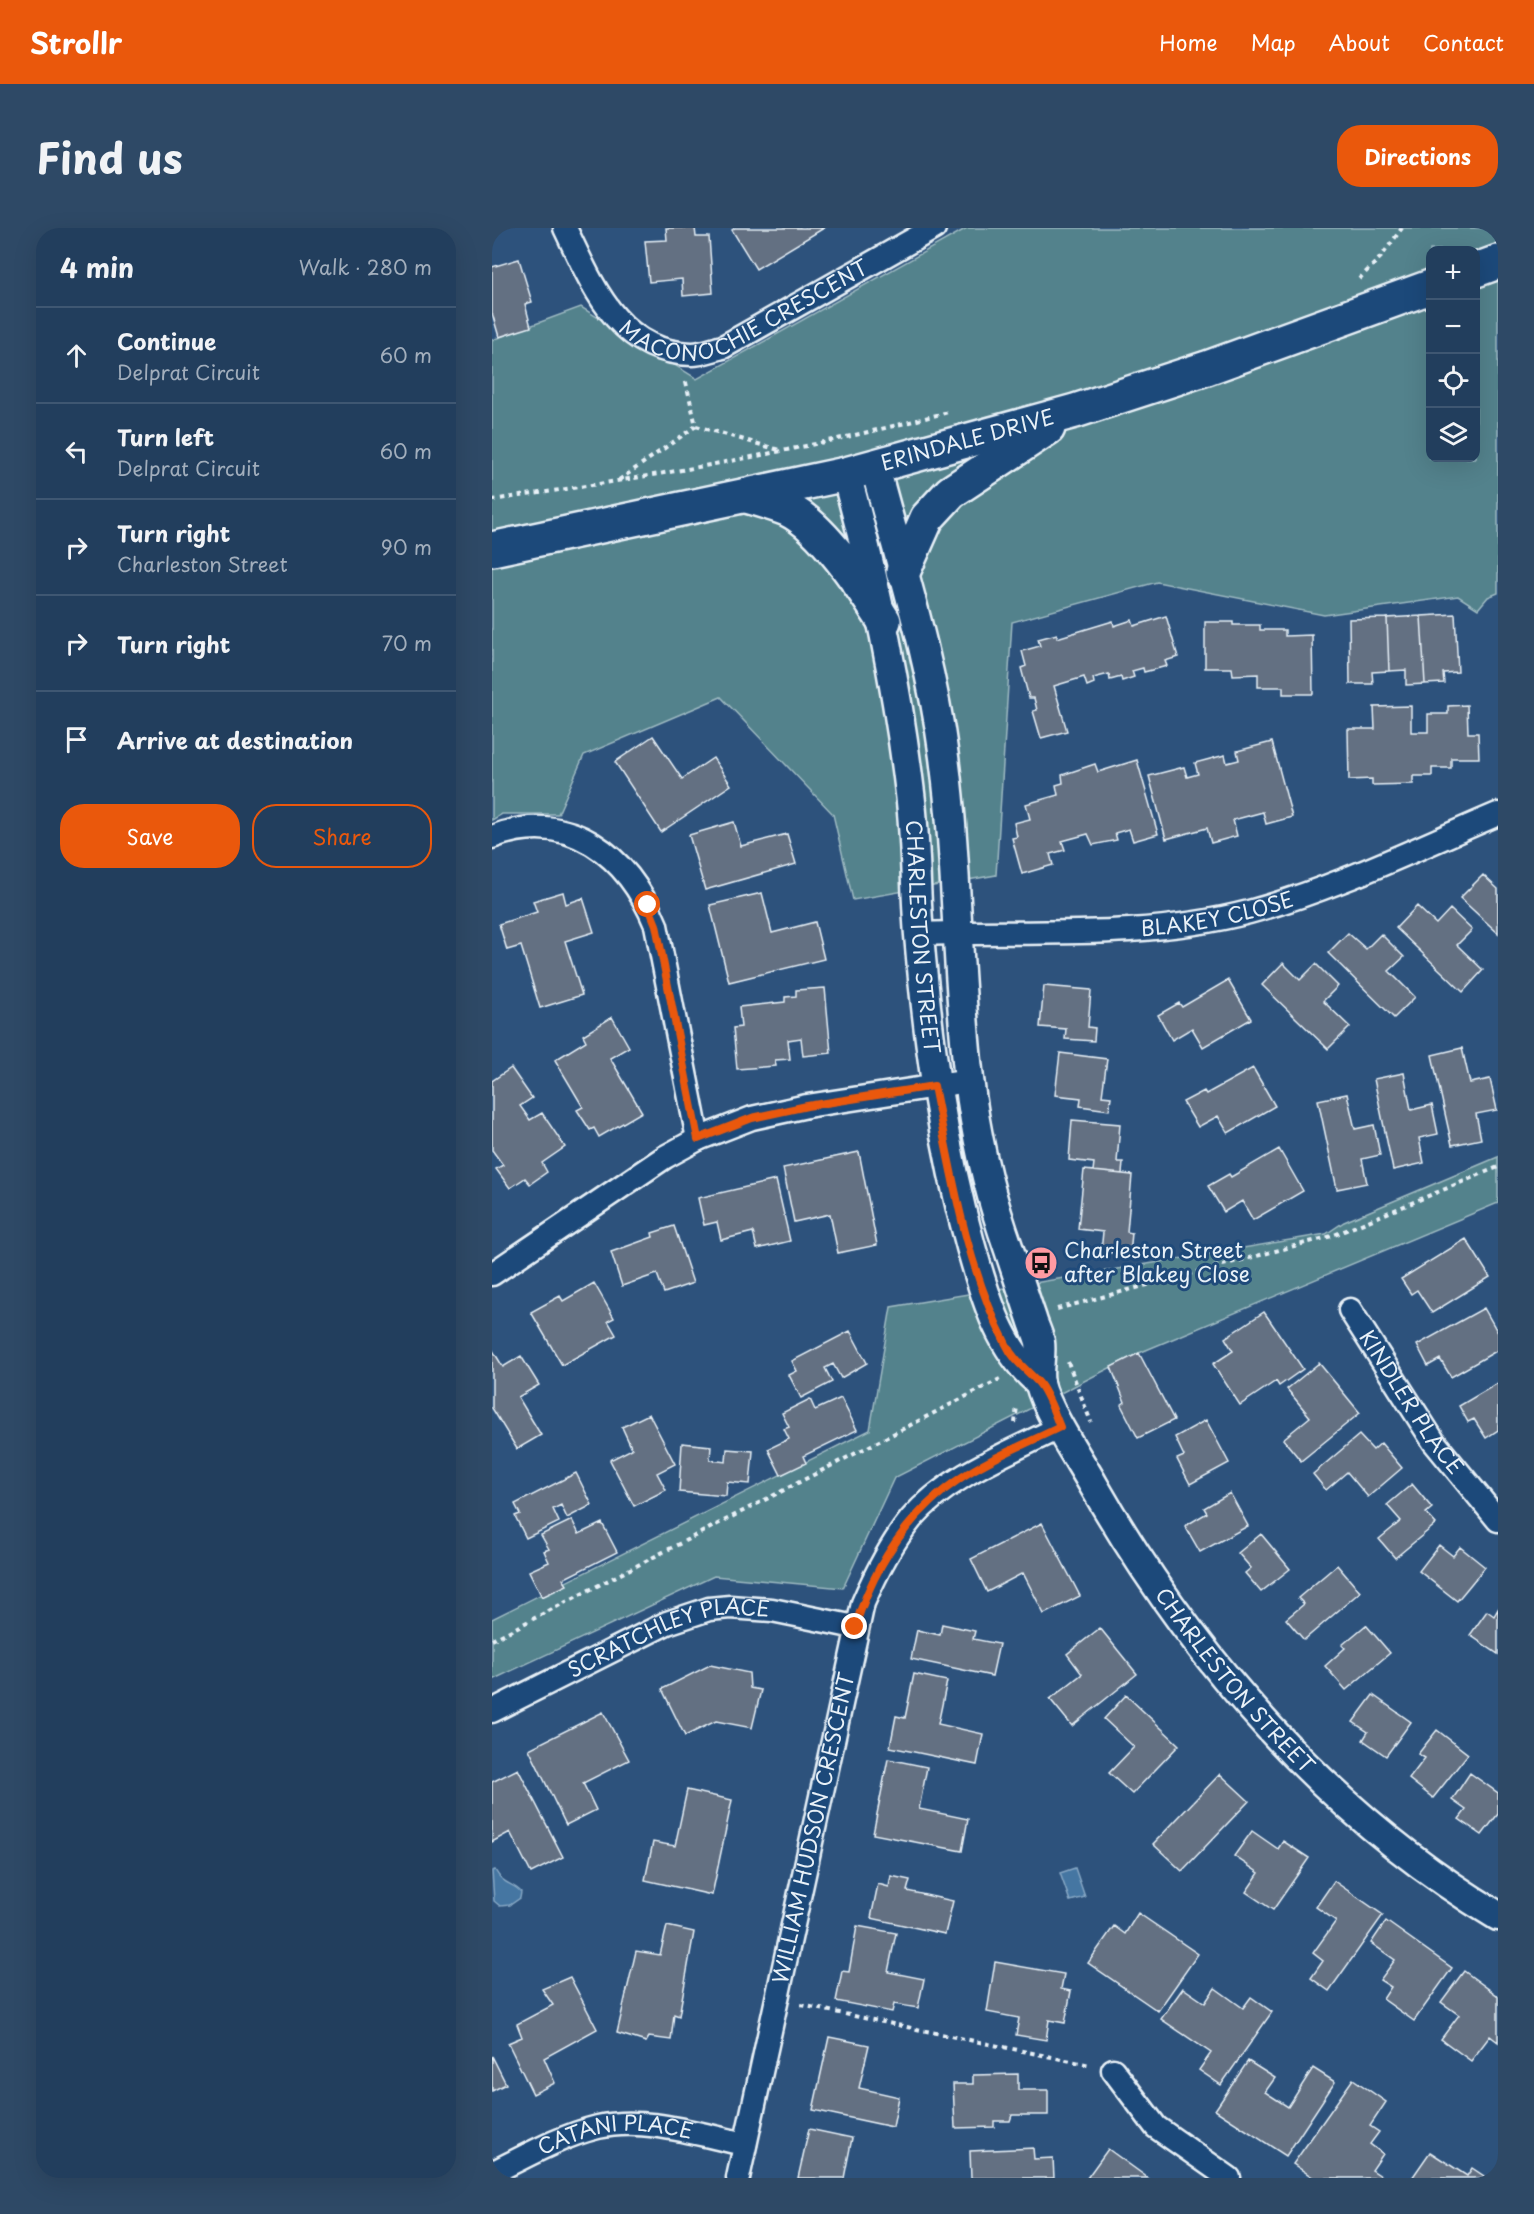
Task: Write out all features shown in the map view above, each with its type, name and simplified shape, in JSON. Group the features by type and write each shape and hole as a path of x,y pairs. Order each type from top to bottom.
{"main road":[{"path":"1480,269 1498,262"},
{"name":"ERINDALE DRIVE","path":"492,549 861,470 1075,411 1207,369 1426,289"},
{"path":"903,572 927,518 951,492 1075,411"},
{"path":"745,495 788,510 812,527 859,582 884,621"}],"street":[{"name":"MACONOCHIE CRESCENT","path":"565,228 598,296 608,311 633,335 661,349 692,354 723,347 934,228"},
{"name":"CHARLESTON STREET","path":"861,470 903,572 926,659 944,753 954,849 956,933 969,1081 1000,1224 1040,1342 1040,1383 1060,1427 1137,1560 1184,1627 1272,1732 1336,1794 1403,1851 1498,1916"},
{"name":"CHARLESTON STREET","path":"861,470 911,795 919,934 934,1086 954,1186 981,1283 1006,1346 1027,1373 1040,1383"},
{"name":"BLAKEY CLOSE","path":"919,934 1156,928 1248,912 1341,881 1498,814"},
{"path":"492,837 507,831 543,827 570,834 596,845 625,871 648,905 656,925 698,1139"},
{"path":"492,1274 665,1157 698,1139 752,1118 807,1106 969,1081"},
{"name":"KINDLER PLACE","path":"1350,1310 1434,1442 1498,1520"},
{"name":"WILLIAM HUDSON CRESCENT","path":"738,2178 862,1603 883,1558 911,1520 927,1503 963,1476 1060,1427"},
{"name":"SCRATCHLEY PLACE","path":"492,1711 667,1623 708,1609 730,1607 772,1610 855,1627"},
{"path":"1113,2070 1156,2127 1229,2178"},
{"name":"CATANI PLACE","path":"492,2173 558,2140 599,2127 620,2124 663,2127 745,2144"}],"path":[{"path":"1353,282 1381,257 1402,228"},
{"path":"679,352 696,426"},
{"path":"492,500 616,482 780,450 953,411"},
{"path":"696,426 780,450"},
{"path":"616,482 696,426"},
{"path":"1049,1311 1332,1236 1498,1167"},
{"path":"1065,1353 1092,1425"},
{"path":"492,1640 1004,1377"},
{"path":"794,2004 1113,2070"}],"green space":[{"path":"967,228 1498,228 1498,593 1488,597 1478,609 1458,596 1324,615 1157,582 1012,622 996,875 853,900 833,814 721,697 584,755 558,814 502,814 492,820 492,340 581,307 697,379"},
{"path":"1498,1157 1498,1203 1139,1353 894,1478 843,1588 714,1576 492,1680 492,1619 870,1430 891,1307 1326,1234 1344,1222"}],"water":[{"path":"1075,1868 1085,1897 1070,1901 1060,1873"},
{"path":"495,1870 501,1878 521,1892 520,1898 510,1905 500,1906 494,1901 492,1871"}],"building":[{"path":"666,228 695,228 696,237 709,237 713,293 683,296 682,279 649,282 645,241 667,240"},
{"path":"735,228 824,228 756,269 732,230"},
{"path":"519,259 532,302 525,304 531,327 499,337 492,313 492,267"},
{"path":"1455,614 1458,672 1443,673 1444,683 1425,684 1421,616"},
{"path":"1166,616 1178,657 1165,661 1167,666 1144,672 1143,668 1132,671 1134,677 1122,681 1121,677 1110,680 1109,674 1093,678 1094,683 1087,686 1084,677 1054,686 1067,731 1041,738 1033,711 1037,710 1034,698 1029,698 1021,668 1026,666 1022,651 1040,646 1038,639 1057,634 1057,638 1113,621 1114,626 1132,620 1134,626"},
{"path":"1421,616 1425,684 1406,685 1406,670 1389,671 1387,618"},
{"path":"1387,618 1389,671 1372,672 1373,684 1350,684 1349,619"},
{"path":"1205,622 1260,625 1260,630 1285,630 1285,636 1312,635 1313,694 1283,694 1283,687 1258,687 1258,674 1233,675 1232,668 1205,668"},
{"path":"1467,705 1468,733 1478,733 1479,758 1451,758 1451,768 1432,768 1432,776 1413,776 1413,784 1372,785 1372,779 1349,780 1348,729 1375,729 1374,707 1411,706 1411,732 1428,732 1428,714 1448,714 1448,706"},
{"path":"653,736 682,779 713,758 731,785 661,832 615,762"},
{"path":"1272,742 1292,817 1266,824 1263,812 1233,820 1237,836 1211,843 1207,828 1166,839 1149,776 1184,767 1187,777 1198,774 1195,763 1225,755 1227,763 1239,760 1237,751"},
{"path":"1137,760 1158,834 1133,841 1129,829 1115,833 1117,840 1093,845 1088,834 1062,841 1065,850 1050,854 1053,865 1022,874 1012,838 1017,837 1014,823 1030,819 1026,804 1058,795 1056,785 1063,783 1062,775 1095,764 1098,772"},
{"path":"734,822 741,846 787,834 796,864 705,890 689,835"},
{"path":"1483,875 1498,889 1498,933 1460,898"},
{"path":"563,892 566,904 583,898 594,932 565,941 582,995 540,1008 521,946 507,950 499,924 537,912 533,901"},
{"path":"762,893 772,933 815,922 824,959 729,982 710,905"},
{"path":"1417,906 1436,924 1450,909 1472,930 1457,945 1483,970 1463,992 1396,928"},
{"path":"1348,933 1366,949 1381,934 1404,957 1389,971 1415,997 1394,1018 1328,953"},
{"path":"1283,963 1300,980 1316,964 1338,986 1323,1001 1350,1027 1328,1049 1262,985"},
{"path":"1228,980 1251,1019 1203,1047 1192,1028 1172,1040 1158,1015 1179,1003 1182,1007"},
{"path":"1044,986 1091,990 1088,1027 1095,1028 1094,1041 1065,1039 1066,1029 1040,1027"},
{"path":"825,988 831,1053 803,1056 801,1038 788,1040 790,1059 775,1060 776,1066 737,1069 733,1028 741,1027 739,1007 785,1002 785,997 796,996 796,990"},
{"path":"612,1017 629,1047 610,1058 642,1112 599,1137 594,1128 590,1130 577,1110 583,1107 555,1060 586,1041 583,1035"},
{"path":"1462,1048 1470,1083 1490,1079 1497,1110 1476,1114 1481,1139 1452,1145 1432,1055"},
{"path":"1060,1053 1107,1059 1102,1096 1111,1097 1109,1110 1080,1106 1081,1098 1055,1095"},
{"path":"511,1068 532,1098 520,1106 530,1120 542,1113 565,1147 542,1163 547,1172 530,1184 525,1178 510,1188 496,1169 503,1165 492,1150 492,1081"},
{"path":"1253,1068 1275,1106 1228,1133 1218,1116 1198,1127 1183,1102 1204,1091 1206,1094"},
{"path":"1404,1073 1411,1110 1432,1105 1438,1134 1419,1138 1424,1163 1393,1170 1374,1079"},
{"path":"1347,1094 1355,1129 1374,1125 1380,1155 1362,1159 1367,1183 1337,1189 1318,1100"},
{"path":"1072,1120 1120,1124 1117,1162 1123,1162 1122,1174 1093,1171 1094,1163 1069,1160"},
{"path":"1279,1149 1303,1191 1253,1220 1242,1201 1224,1212 1208,1186 1229,1174 1231,1177"},
{"path":"859,1152 877,1245 838,1253 830,1214 794,1222 783,1168"},
{"path":"1084,1170 1132,1175 1127,1232 1132,1233 1130,1254 1101,1252 1103,1232 1078,1229"},
{"path":"776,1180 790,1241 757,1249 753,1232 721,1240 717,1222 704,1225 698,1198"},
{"path":"674,1226 693,1283 664,1293 657,1274 622,1286 611,1252 653,1237 652,1233"},
{"path":"1466,1239 1490,1277 1432,1313 1417,1290 1411,1294 1401,1279"},
{"path":"594,1283 614,1318 608,1321 616,1335 562,1365 531,1312 560,1296 563,1301"},
{"path":"1484,1308 1498,1333 1498,1350 1451,1377 1440,1359 1428,1366 1417,1345"},
{"path":"1264,1312 1303,1369 1279,1386 1276,1381 1240,1405 1213,1364 1233,1351 1225,1338"},
{"path":"850,1331 867,1363 841,1378 833,1364 825,1368 832,1382 801,1398 789,1375 797,1371 792,1361"},
{"path":"492,1349 503,1367 521,1356 539,1385 518,1397 541,1435 517,1449 492,1408"},
{"path":"1139,1353 1174,1420 1138,1438 1121,1405 1125,1402 1111,1367"},
{"path":"1319,1363 1360,1413 1301,1461 1283,1439 1310,1417 1287,1389"},
{"path":"1498,1383 1498,1430 1486,1438 1474,1419 1468,1422 1459,1406"},
{"path":"841,1398 857,1430 803,1456 806,1463 781,1475 768,1449 789,1439 784,1429 789,1427 782,1413 810,1399 815,1410"},
{"path":"649,1414 675,1464 657,1473 666,1490 634,1506 610,1460 632,1449 622,1427"},
{"path":"1206,1420 1229,1463 1190,1484 1177,1459 1184,1456 1175,1437"},
{"path":"1359,1435 1373,1450 1381,1443 1402,1468 1368,1497 1347,1472 1326,1490 1313,1474"},
{"path":"682,1443 711,1446 710,1460 726,1462 727,1449 753,1451 750,1484 727,1482 726,1496 679,1492"},
{"path":"576,1473 592,1505 567,1518 561,1505 553,1509 559,1522 526,1538 515,1516 520,1514 515,1504"},
{"path":"1412,1484 1432,1508 1426,1513 1436,1524 1395,1558 1379,1539 1401,1521 1387,1505"},
{"path":"1230,1493 1248,1526 1200,1552 1185,1526 1207,1513 1204,1508"},
{"path":"572,1520 579,1534 602,1523 617,1552 563,1579 567,1585 542,1597 529,1571 549,1562 544,1551 549,1549 541,1535"},
{"path":"1042,1523 1080,1596 1044,1614 1023,1573 987,1592 971,1559"},
{"path":"1261,1534 1290,1569 1261,1592 1245,1573 1251,1568 1238,1553"},
{"path":"1439,1545 1453,1556 1460,1547 1485,1567 1457,1601 1419,1571"},
{"path":"1337,1565 1360,1592 1304,1640 1286,1619 1304,1604 1298,1598"},
{"path":"1498,1609 1498,1654 1470,1635 1487,1611 1494,1616"},
{"path":"942,1624 975,1631 973,1639 999,1644 992,1676 911,1659 917,1630 940,1635"},
{"path":"1366,1625 1390,1653 1346,1690 1325,1666 1345,1648 1342,1645"},
{"path":"1100,1628 1137,1674 1072,1726 1050,1699 1082,1674 1067,1654"},
{"path":"710,1665 749,1673 750,1688 761,1690 752,1728 716,1721 685,1736 662,1689"},
{"path":"914,1674 947,1681 938,1724 983,1734 977,1765 890,1747 896,1716 905,1718"},
{"path":"1126,1695 1179,1745 1132,1794 1109,1773 1134,1747 1104,1719"},
{"path":"1373,1695 1411,1722 1386,1756 1363,1740 1368,1732 1353,1722"},
{"path":"603,1712 629,1760 583,1783 596,1810 566,1825 529,1749"},
{"path":"1437,1730 1468,1754 1433,1798 1409,1779 1425,1758 1418,1754"},
{"path":"888,1759 927,1767 919,1809 968,1819 962,1851 873,1834"},
{"path":"518,1769 563,1857 531,1873 510,1832 492,1842 492,1782"},
{"path":"1470,1773 1498,1793 1498,1814 1482,1835 1459,1819 1466,1810 1452,1800"},
{"path":"1220,1774 1249,1801 1182,1871 1153,1844"},
{"path":"687,1790 732,1800 712,1895 645,1880 653,1842 675,1846"},
{"path":"1252,1831 1278,1849 1283,1841 1309,1858 1273,1910 1246,1892 1259,1873 1234,1856"},
{"path":"891,1876 910,1880 907,1891 953,1901 945,1934 871,1918 878,1884 889,1887"},
{"path":"1334,1881 1383,1915 1329,1991 1311,1978 1323,1961 1313,1953 1336,1921 1316,1907"},
{"path":"1138,1913 1198,1954 1158,2011 1088,1963 1114,1926 1125,1934"},
{"path":"1386,1921 1452,1968 1414,2021 1383,1999 1391,1987 1380,1980 1395,1960 1371,1943"},
{"path":"667,1926 694,1932 679,2016 674,2014 671,2040 649,2037 646,2042 617,2033 636,1951 660,1955"},
{"path":"857,1926 896,1933 888,1972 924,1979 918,2008 894,2004 892,2012 836,2001 842,1971 849,1972"},
{"path":"995,1962 1064,1974 1061,1989 1071,1991 1065,2023 1049,2020 1046,2040 1016,2035 1019,2018 987,2012"},
{"path":"1464,1971 1498,1996 1498,2042 1490,2036 1471,2061 1441,2039 1459,2015 1441,2002"},
{"path":"570,1977 597,2029 544,2058 555,2083 533,2094 508,2043 522,2037 517,2024 553,2005 542,1989"},
{"path":"1183,1988 1205,2003 1215,1988 1243,2008 1251,1997 1272,2012 1221,2085 1199,2070 1211,2053 1161,2019"},
{"path":"829,2037 869,2045 859,2088 899,2097 893,2127 813,2110"},
{"path":"492,2056 506,2084 492,2091"},
{"path":"1248,2061 1275,2078 1265,2092 1288,2107 1313,2068 1335,2082 1286,2156 1215,2110"},
{"path":"1018,2074 1018,2090 1048,2090 1048,2115 1012,2115 1010,2121 994,2121 994,2127 955,2128 953,2084 973,2084 973,2075"},
{"path":"1353,2079 1386,2102 1370,2126 1379,2132 1370,2144 1383,2154 1372,2170 1381,2176 1379,2178 1314,2178 1293,2164"},
{"path":"809,2129 852,2138 844,2178 798,2178"},
{"path":"1033,2148 1034,2159 1053,2158 1054,2178 971,2178 970,2151"},
{"path":"1108,2149 1148,2178 1087,2178"},
{"path":"1430,2152 1467,2176 1472,2168 1487,2178 1412,2178"}],"place":[{"name":"Charleston Street after Blakey Close","path":"1041,1263"}],"route":[{"path":"648,905 656,925 698,1139 752,1118 807,1106 934,1086 954,1186 981,1283 1006,1346 1027,1373 1040,1383 1060,1427 963,1476 927,1503 911,1520 883,1558 862,1603 855,1627"}]}
